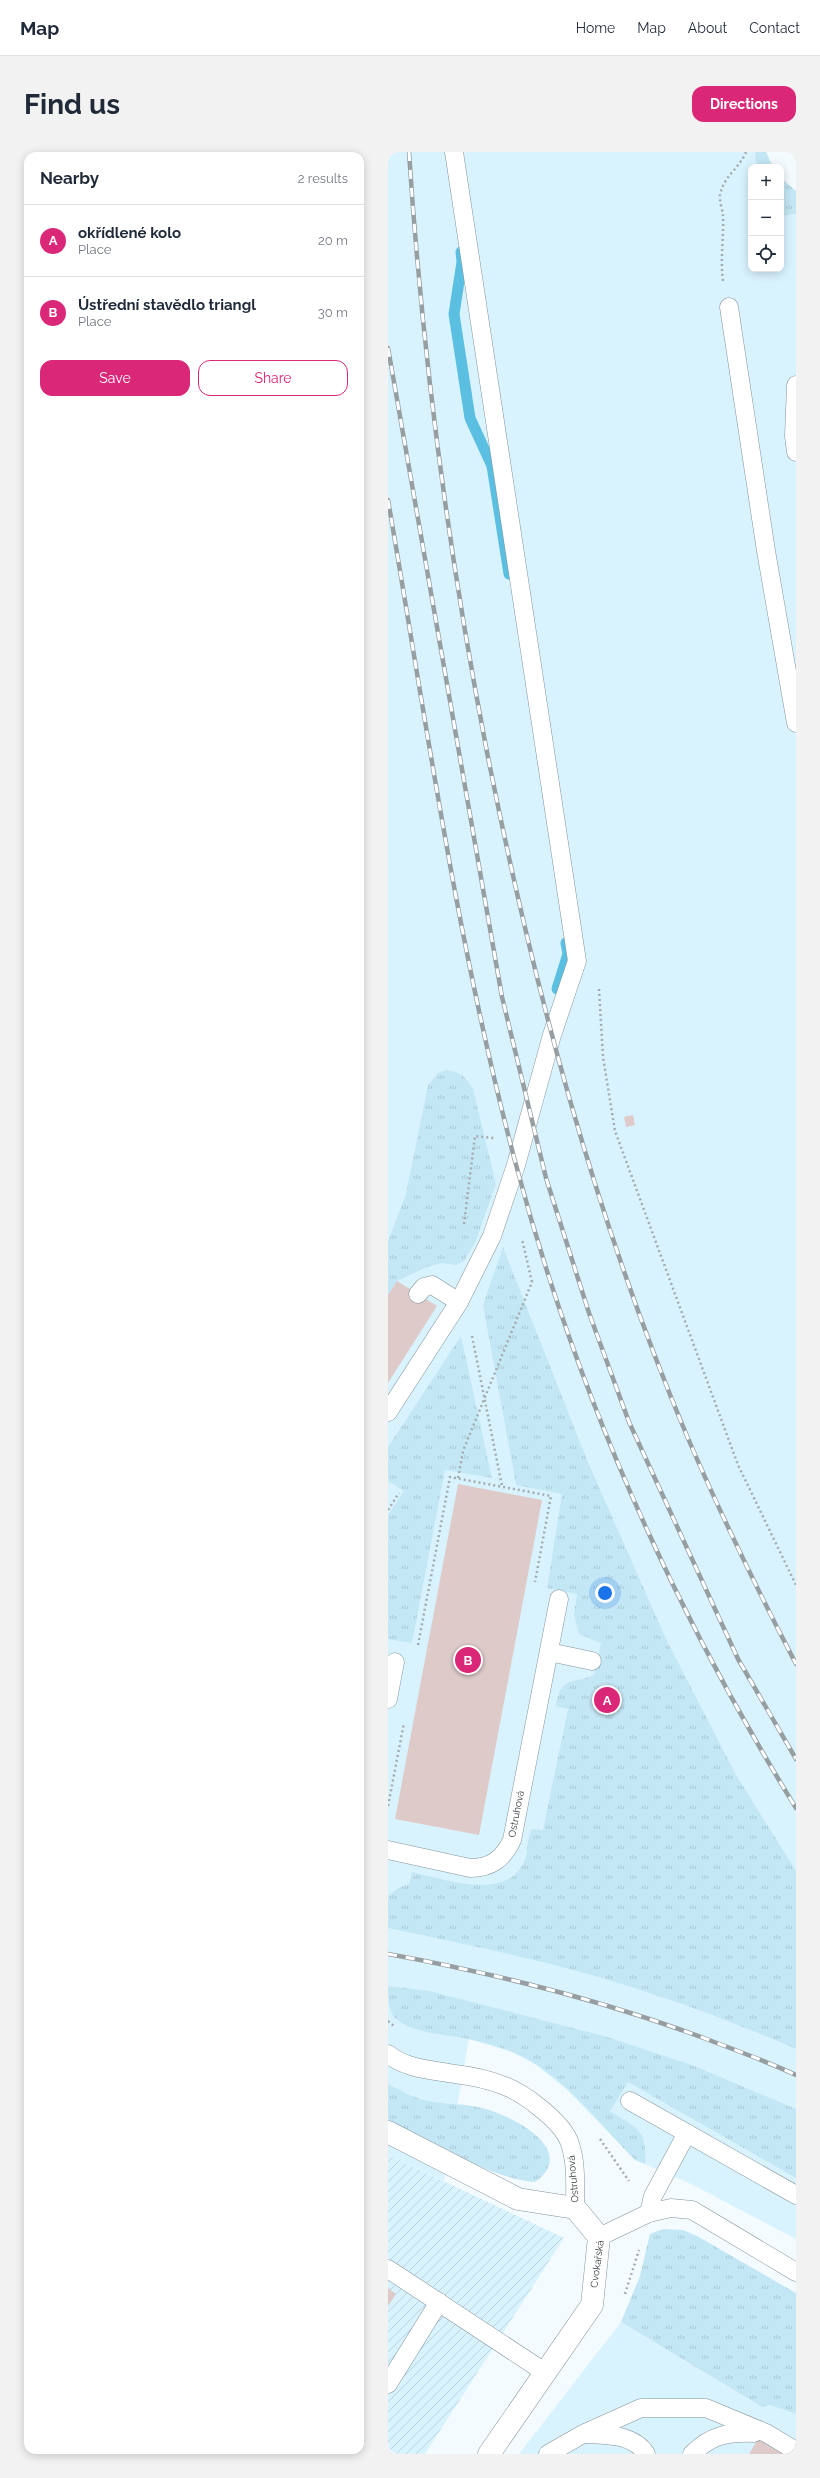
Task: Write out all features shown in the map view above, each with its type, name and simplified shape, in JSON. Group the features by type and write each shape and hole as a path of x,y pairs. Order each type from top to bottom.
{"street":[{"name":"Ostruhová","path":"388,2132 518,2199 575,2208 599,2237"},
{"name":"Cvokařská","path":"489,2454 592,2305 599,2237"}],"lane":[{"path":"388,1412 459,1302 492,1236 516,1165 552,1035 577,961 454,152"},
{"path":"729,307 766,551 796,723"},
{"path":"795,444 796,385"},
{"path":"418,1294 424,1287 432,1285 459,1302"},
{"name":"Ostruhová","path":"388,1850 470,1868 484,1868 497,1861 506,1852 512,1840 559,1599"},
{"path":"549,1652 592,1661"},
{"path":"388,1699 395,1662"},
{"name":"Ostruhová","path":"388,2054 416,2068 482,2078 504,2085 523,2096 554,2120 569,2141 574,2170 575,2208"},
{"path":"630,2101 796,2194"},
{"path":"648,2213 653,2196 687,2133"},
{"name":"Cvokařská","path":"599,2237 648,2213 671,2208 692,2210 796,2272"},
{"path":"388,2269 546,2373"},
{"path":"388,2384 439,2302"},
{"path":"548,2454 583,2434 641,2408 706,2408 766,2433 796,2451"},
{"path":"692,2454 702,2444 729,2432 766,2433"},
{"path":"583,2434 618,2436 641,2446 646,2454"}],"path":[{"path":"729,307 724,289 720,259 723,216 720,192 726,179 743,160 746,152"},
{"path":"575,945 598,983 603,1057 615,1131 738,1465 796,1585"},
{"path":"459,1302 469,1322 502,1486"},
{"path":"417,1653 450,1477 551,1496 534,1590"},
{"path":"388,1510 399,1493"},
{"path":"388,1806 404,1722"}],"shaded area":[{"path":"388,152 755,152 757,164 748,164 748,272 784,272 784,216 796,214 796,2239 691,2184 635,2160 567,2090 536,2065 512,2052 469,2039 444,2181 388,2155"},
{"path":"388,2155 564,2238 425,2454 388,2454"},
{"path":"621,2322 762,2407 770,2405 796,2414 796,2454 519,2454"}],"green space":[{"path":"755,152 766,152 772,164 757,164"},
{"path":"784,181 796,191 796,214 784,216"},
{"path":"446,1070 456,1072 462,1076 468,1081 473,1089 496,1184 475,1243 464,1261 456,1265 442,1263 427,1267 397,1281 388,1295 388,1241 406,1194 428,1085 438,1073"},
{"path":"503,1247 587,1460 667,1641 736,1775 796,1871 796,2049 665,1998 614,1982 518,1956 388,1928 388,1896 398,1888 409,1884 412,1872 473,1885 489,1885 503,1881 515,1874 524,1862 532,1829 543,1830 568,1709 556,1706 558,1696 564,1685 594,1675 601,1643 579,1634 574,1615 577,1594 547,1588 562,1494 516,1485 483,1305","holes":["597,1688 621,1692 617,1713 593,1709"]},
{"path":"461,1336 492,1478 445,1470 412,1643 388,1639 388,1515 404,1491 388,1481 388,1447"},
{"path":"388,1986 429,1991 604,2036 692,2065 796,2109 796,2178 628,2082 610,2111 633,2126 642,2136 645,2152 645,2164 635,2160 578,2099 546,2071 529,2060 490,2044 430,2033 402,2023 395,2018 391,2011 388,1999"},
{"path":"388,2084 419,2099 438,2103 475,2106 509,2118 523,2126 546,2146 550,2158 547,2170 535,2182 518,2180 480,2167 388,2120"},
{"path":"663,2229 683,2230 697,2236 796,2293 796,2414 770,2405 762,2407 621,2322 640,2276 650,2234"}],"building":[{"path":"633,1115 635,1125 626,1127 624,1117"},
{"path":"397,1281 437,1306 388,1383 388,1295"},
{"path":"458,1484 542,1500 479,1835 395,1819"},
{"path":"388,2288 396,2294 388,2306"},
{"path":"758,2439 783,2454 749,2454"}],"waterway":[{"path":"461,252 462,262 454,314 470,418 492,466 509,574"},
{"path":"557,989 568,954 566,943"}],"railway":[{"path":"409,152 421,302 448,525 472,673 486,747 504,835 545,1010 595,1183 623,1268 654,1353 712,1494 796,1664"},
{"path":"388,348 502,997 546,1178 589,1313 629,1422 738,1659 796,1759"},
{"path":"388,500 459,915 494,1079 539,1246 567,1330 598,1413 632,1495 668,1575 708,1654 751,1732 796,1808"},
{"path":"595,1698 619,1702"},
{"path":"388,1954 470,1970 591,2001 709,2040 796,2075"}],"place":[{"name":"Ústřední stavědlo triangl","path":"468,1660"},
{"name":"okřídlené kolo","path":"607,1700"}]}
